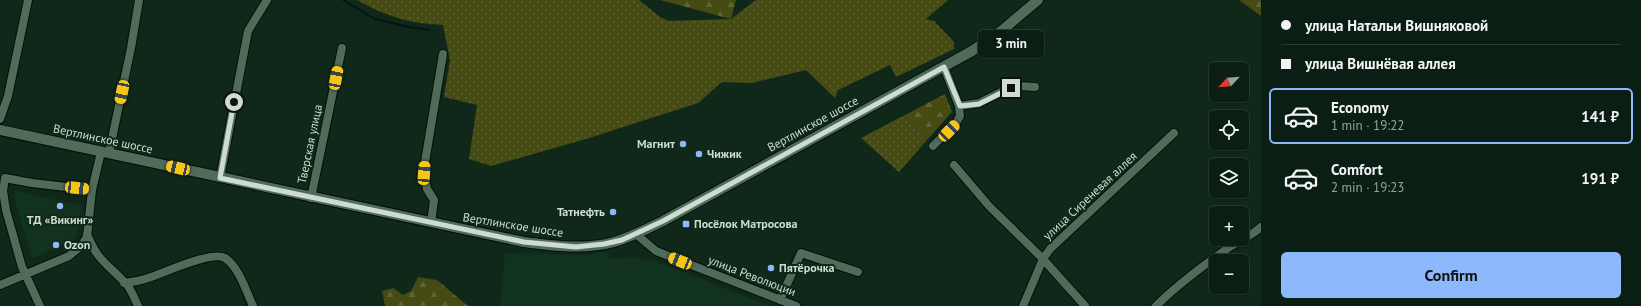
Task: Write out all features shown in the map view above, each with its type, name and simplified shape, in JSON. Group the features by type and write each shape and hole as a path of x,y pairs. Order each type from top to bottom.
{"main road":[{"name":"Вертлинское шоссе","path":"0,130 311,198 524,242 564,247 604,244 636,234 685,210 944,67 1000,32 1038,0"}],"street":[{"path":"0,118 8,96 28,0"},
{"path":"0,285 76,252 84,242 87,234 92,190 105,152 131,48 138,0"},
{"path":"220,178 248,31 267,0"},
{"name":"Тверская улица","path":"311,198 342,48"},
{"path":"431,223 434,200 427,189 425,168 443,54"},
{"path":"933,146 956,123 960,116 960,106 944,67"},
{"path":"960,106 979,104 1001,92 1015,87 1036,87"},
{"name":"улица Сиреневая аллея","path":"1023,306 1043,259 1050,249 1174,133"},
{"path":"954,165 989,206 1043,259 1085,306"},
{"path":"40,306 22,267 6,210 2,191 5,178 32,183 92,190"},
{"path":"1156,306 1176,286 1261,227"},
{"path":"87,234 92,248 100,260 128,286 138,306"},
{"name":"улица Революции","path":"636,234 656,251 796,306"},
{"path":"780,300 801,253 858,272"},
{"path":"124,283 145,279 203,258 218,255 227,259 237,273 253,306"}],"shaded area":[{"path":"14,190 82,206 76,239 32,259 15,201"},
{"path":"607,251 610,259 635,257 648,261 649,258 770,306 500,306 505,253 586,255"}],"green space":[{"path":"357,0 639,0 660,17 669,21 731,19 756,0 948,0 926,19 934,21 954,42 954,49 896,77 890,65 838,90 835,98 806,70 752,83 722,82 698,103 589,138 491,166 469,159 477,105 444,97 450,60 443,25 419,23 398,18 378,11"},
{"path":"660,0 736,0 731,19"},
{"path":"1239,0 1261,0 1261,16"},
{"path":"945,94 952,112 926,141 903,116"},
{"path":"903,116 926,141 899,172 861,138"},
{"path":"418,277 437,280 468,306 385,306 382,291 393,288 403,295 411,291"}],"waterway":[{"path":"343,0 375,19 429,30"}],"place":[{"name":"Магнит","path":"683,144"},
{"name":"Чижик","path":"699,154"},
{"name":"ТД «Викинг»","path":"60,206"},
{"name":"Татнефть","path":"613,212"},
{"name":"Посёлок Матросова","path":"686,224"},
{"name":"Ozon","path":"56,245"},
{"name":"Пятёрочка","path":"771,268"}],"route":[{"path":"234,102 220,178 484,235 552,246 576,247 604,244 622,240 663,221 944,67 960,106 979,104 1011,88"}]}
